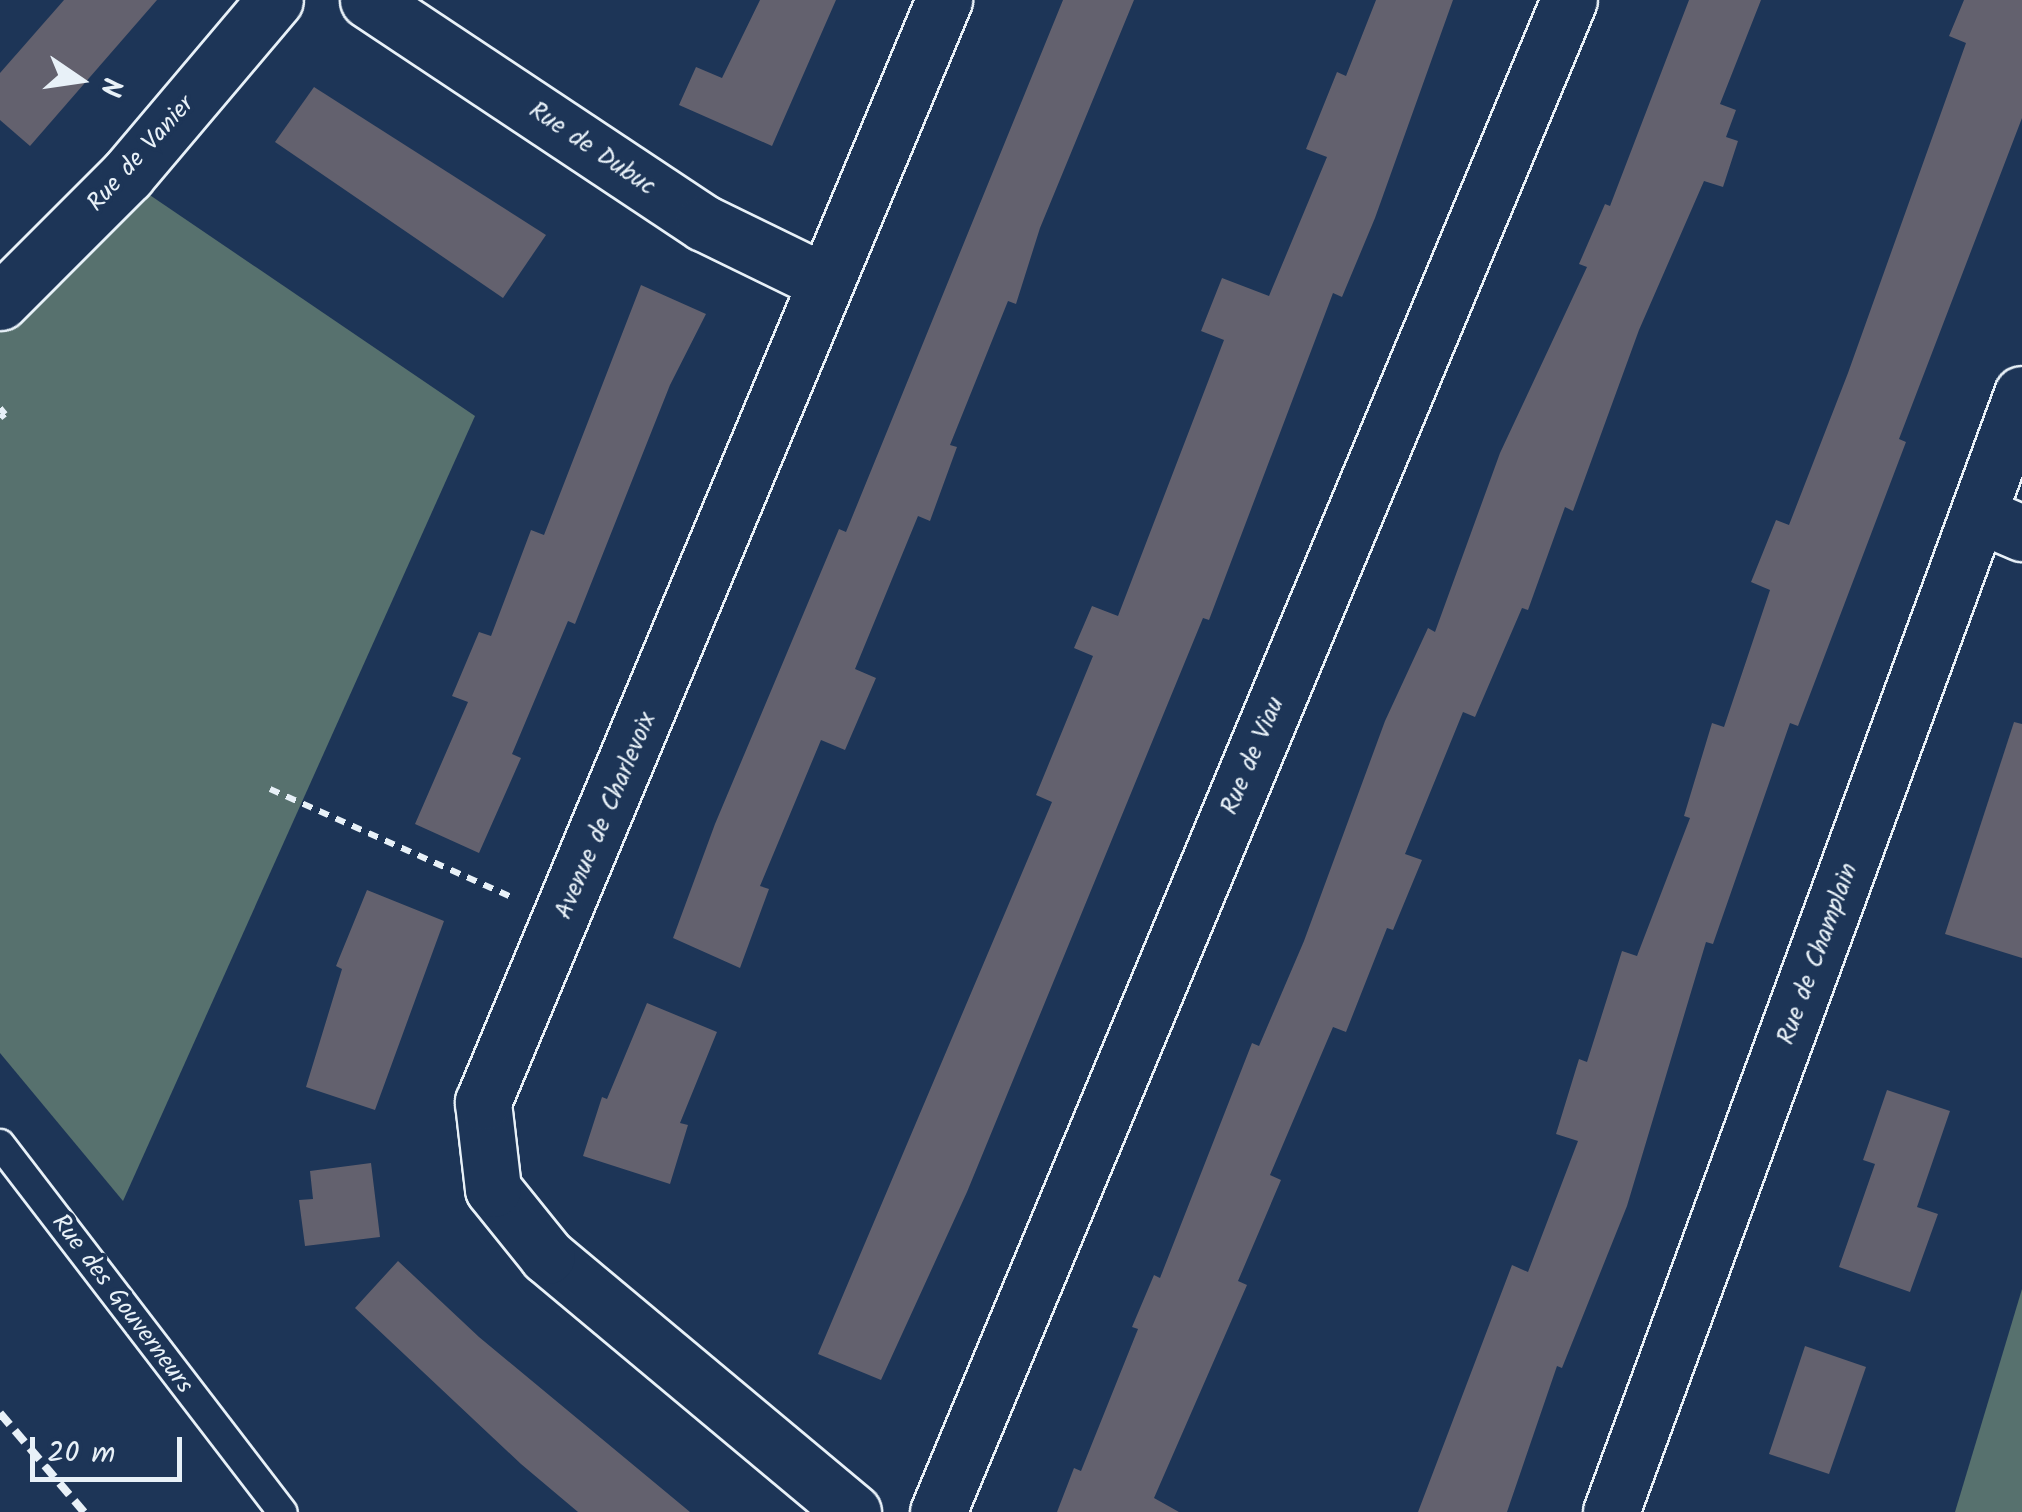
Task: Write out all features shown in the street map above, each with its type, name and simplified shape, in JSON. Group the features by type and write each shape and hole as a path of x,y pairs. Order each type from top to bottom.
{"street":[{"name":"Rue de Vanier","path":"0,302 127,175 274,0"},
{"name":"Rue de Dubuc","path":"368,0 704,223 826,282"},
{"name":"Avenue de Charlevoix","path":"853,1512 547,1256 492,1189 483,1102 564,920 944,0"},
{"name":"Rue de Viau","path":"938,1512 1569,0"},
{"name":"Rue de Champlain","path":"1610,1512 2001,524 2022,394"}],"lane":[{"name":"Rue des Gouverneurs","path":"0,1144 282,1512"}],"path":[{"path":"0,408 5,414 0,418"},
{"path":"270,789 564,920"}],"green space":[{"path":"135,185 475,416 123,1201 0,1053 0,314"},
{"path":"2022,1289 2022,1512 1955,1512"}],"building":[{"path":"64,0 157,0 30,146 0,120 0,73"},
{"path":"760,0 836,0 772,146 679,105 696,67 722,78"},
{"path":"1063,0 1134,0 1040,228 1016,304 1008,301 950,445 957,447 930,521 918,516 855,669 876,678 845,750 821,740 760,886 769,889 740,968 673,938 715,824 839,529 846,532"},
{"path":"1376,0 1453,0 1375,218 1342,297 1333,293 1209,620 1203,618 967,1192 881,1380 818,1354 1052,802 1036,795 1093,656 1074,648 1092,606 1118,616 1224,340 1201,331 1222,278 1269,296 1327,157 1306,149 1337,72 1346,76"},
{"path":"1689,0 1761,0 1720,104 1736,110 1726,137 1738,141 1723,187 1704,181 1639,330 1573,511 1565,507 1528,610 1522,608 1475,717 1463,712 1405,854 1422,860 1393,930 1387,928 1346,1032 1333,1027 1270,1175 1281,1180 1238,1281 1247,1285 1154,1498 1179,1512 1057,1512 1074,1468 1081,1471 1138,1329 1132,1327 1154,1275 1160,1278 1252,1043 1259,1046 1304,941 1385,721 1428,628 1435,632 1500,453 1587,267 1579,264 1605,204 1610,206"},
{"path":"1964,0 2022,0 2022,118 1899,439 1906,442 1798,726 1790,723 1713,944 1706,942 1627,1206 1562,1368 1557,1366 1507,1512 1418,1512 1512,1265 1528,1272 1578,1141 1556,1134 1579,1059 1587,1062 1622,951 1637,956 1690,818 1684,816 1712,723 1724,727 1770,590 1751,582 1776,520 1789,525 1848,373 1966,43 1949,36"},
{"path":"314,87 546,235 503,298 275,142"},
{"path":"641,285 706,314 670,385 575,624 568,621 512,754 521,758 479,853 415,824 468,702 452,696 479,632 491,636 531,530 544,535"},
{"path":"2014,722 2022,724 2022,958 1945,934"},
{"path":"367,890 444,921 375,1110 306,1087 342,969 336,966"},
{"path":"647,1003 717,1032 680,1123 688,1125 670,1184 583,1156 602,1097 607,1099"},
{"path":"1887,1090 1950,1111 1917,1207 1938,1214 1910,1292 1839,1267 1875,1164 1863,1160"},
{"path":"371,1163 380,1237 305,1246 299,1200 313,1199 310,1171"},
{"path":"398,1261 479,1337 690,1512 578,1512 521,1464 355,1308"},
{"path":"1805,1346 1866,1367 1829,1474 1769,1454"}],"railway":[{"path":"0,1413 84,1512"}]}
